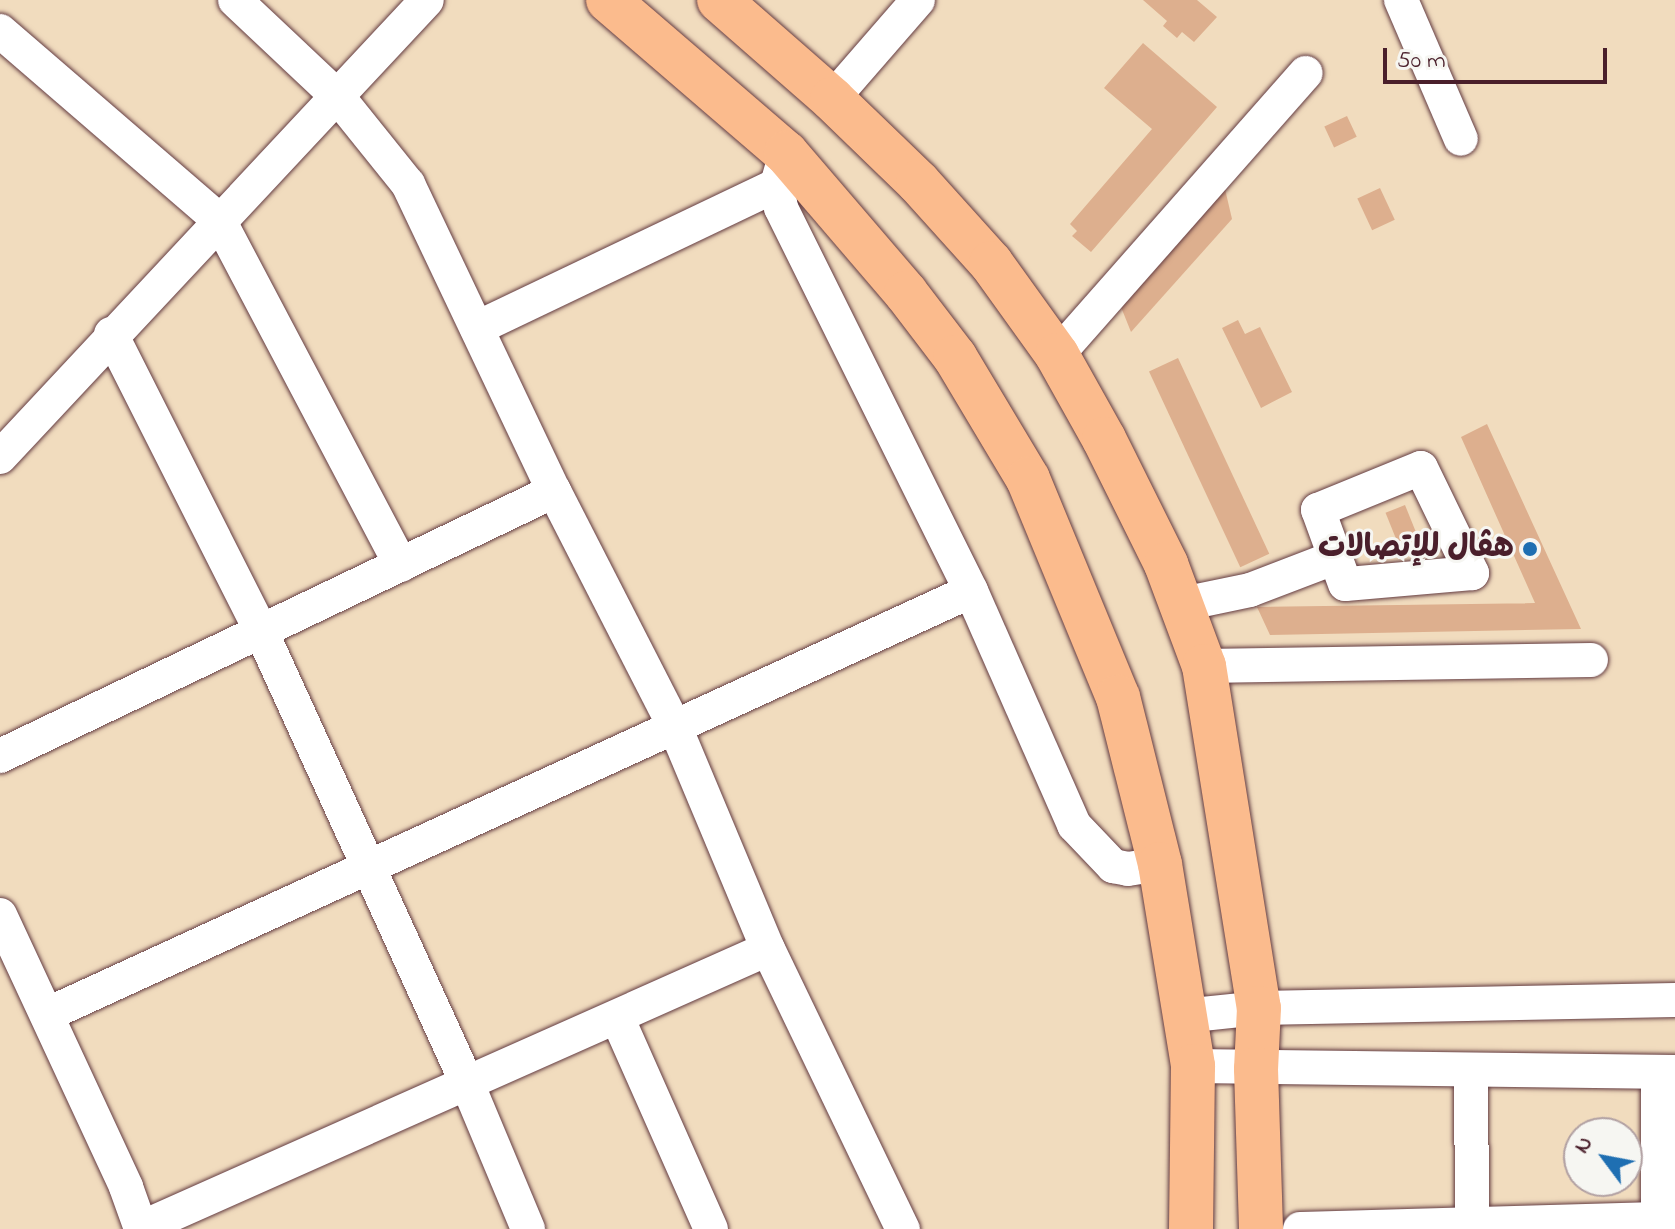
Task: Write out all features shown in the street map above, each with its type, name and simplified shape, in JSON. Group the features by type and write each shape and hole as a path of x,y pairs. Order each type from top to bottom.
{"main road":[{"path":"608,0 906,293 955,357 1028,479 1118,697 1160,864 1193,1066 1191,1229"},
{"path":"719,0 832,99 953,219 991,263 1057,355 1137,502 1183,604 1204,666 1259,1008 1256,1069 1261,1229"},
{"path":"781,169 832,99"}],"street":[{"path":"235,0 338,97 408,184 554,491 675,727 768,949 903,1229"},
{"path":"0,457 111,334 427,0"},
{"path":"832,99 918,0"},
{"path":"1401,0 1461,139"},
{"path":"0,31 219,220 401,565"},
{"path":"1057,355 1306,73"},
{"path":"477,328 781,169 791,232 971,591 1074,825 1113,866 1128,869 1160,864"},
{"path":"111,334 261,631 467,1083 528,1229"},
{"path":"1421,468 1472,573 1345,584 1336,557 1318,510 1421,468"},
{"path":"0,756 554,491"},
{"path":"1183,604 1250,590 1336,557"},
{"path":"48,1014 971,591"},
{"path":"1204,666 1591,660"},
{"path":"0,915 126,1187 141,1229 768,949"},
{"path":"1183,1016 1259,1008 1675,1000"},
{"path":"617,1017 711,1229"},
{"path":"1193,1066 1667,1072 1658,1224 1300,1229"},
{"path":"1471,1071 1472,1227"}],"building":[{"path":"1143,0 1197,0 1217,17 1194,42 1182,32 1177,38 1163,26 1167,21"},
{"path":"1143,43 1217,107 1091,252 1072,236 1077,231 1070,224 1152,129 1104,88"},
{"path":"1347,116 1357,137 1334,147 1324,127"},
{"path":"1380,188 1395,220 1372,230 1357,199"},
{"path":"1225,189 1232,219 1131,332 1121,307"},
{"path":"1238,320 1245,334 1260,327 1292,392 1261,408 1222,328"},
{"path":"1178,358 1269,554 1240,567 1149,372"},
{"path":"1487,424 1581,629 1270,635 1257,607 1535,603 1461,437"},
{"path":"1405,505 1422,548 1403,556 1386,513"}],"place":[{"name":"هڤال للإتصالات","path":"1530,549"}]}
